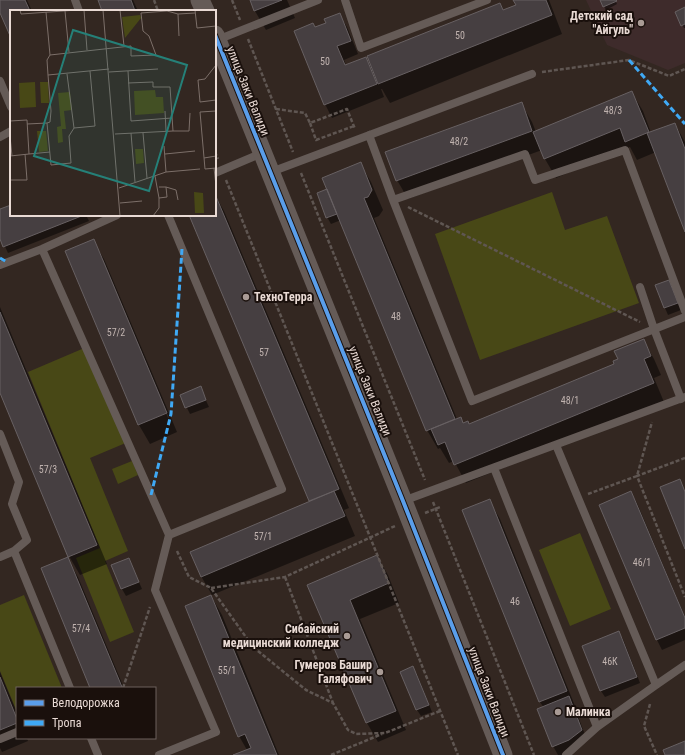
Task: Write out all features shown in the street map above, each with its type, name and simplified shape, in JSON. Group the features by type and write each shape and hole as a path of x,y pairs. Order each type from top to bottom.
{"street":[{"path":"200,0 205,10"},
{"name":"улица Заки Валиди","path":"216,38 403,501 503,755"}],"lane":[{"path":"75,0 79,10"},
{"path":"216,38 244,29 304,3 318,0"},
{"path":"345,0 361,48 487,0"},
{"path":"271,172 532,74"},
{"path":"0,81 10,105"},
{"path":"0,136 10,131"},
{"path":"369,135 472,401 685,317"},
{"path":"393,200 525,154 535,180 624,150 685,311"},
{"path":"219,171 263,153"},
{"path":"0,265 42,249 115,216"},
{"path":"168,216 282,489 169,535"},
{"path":"42,249 169,535 155,590 216,732 159,755"},
{"path":"403,501 683,398 654,329 640,287"},
{"path":"0,434 19,482 12,504 27,540 14,551 0,557"},
{"path":"556,445 656,685"},
{"path":"494,468 597,727"},
{"path":"14,551 70,687"},
{"path":"566,755 597,727 685,665"},
{"path":"0,739 16,732"},
{"path":"91,739 98,755"}],"path":[{"path":"154,0 158,10"},
{"path":"232,0 534,755"},
{"path":"532,74 629,60 669,76 685,69"},
{"path":"276,109 305,113 316,140 354,126"},
{"path":"310,123 347,109 360,138"},
{"path":"216,157 219,171 458,755"},
{"path":"393,200 654,329"},
{"path":"656,408 637,476 685,597"},
{"path":"578,497 685,458"},
{"path":"211,588 284,577 370,537 440,507"},
{"path":"169,535 189,577 211,588 253,647 306,690 333,703"},
{"path":"284,577 333,703 348,730 356,734 385,733"},
{"path":"123,687 155,590"},
{"path":"656,685 644,726 657,755"},
{"path":"331,755 440,711"}],"shaded area":[{"name":"Детский сад \"Айгуль\"","path":"586,0 685,0 685,63 668,70 607,45"},
{"path":"552,192 565,230 607,216 639,303 480,360 435,234"},
{"path":"89,346 128,442 90,458 128,551 105,561 134,632 110,642 76,558 100,548 28,372"},
{"path":"132,461 138,475 118,484 112,469"},
{"path":"580,533 611,609 570,626 539,550"},
{"path":"24,595 62,687 16,687 16,710 0,671 0,605"}],"building":[{"path":"0,0 25,0 30,10 10,10 10,36 0,13"},
{"path":"98,0 131,0 135,10 102,10"},
{"path":"250,0 282,0 254,11"},
{"path":"513,0 546,0 552,15 378,84 367,56 500,3 503,10 516,5"},
{"path":"600,0 616,0 617,1 603,7"},
{"path":"685,7 685,24 681,26 675,12"},
{"path":"340,13 351,41 337,46 345,65 366,57 377,84 324,105 294,31 313,23 315,27 326,23 324,19"},
{"path":"632,91 649,132 625,142 620,128 544,159 533,132"},
{"path":"522,102 532,131 396,181 385,152"},
{"path":"675,123 685,149 685,232 647,133"},
{"path":"361,162 372,190 368,197 364,198 455,419 426,431 322,178"},
{"path":"327,189 337,214 326,218 317,193"},
{"path":"216,196 339,489 309,501 189,216 216,216"},
{"path":"10,205 10,216 81,216 3,247 0,239 0,209"},
{"path":"94,239 167,413 138,425 65,251"},
{"path":"669,280 678,303 664,308 655,285"},
{"path":"0,312 97,545 68,557 0,393"},
{"path":"644,339 651,356 644,359 654,383 454,465 445,442 438,445 431,429 461,417 463,423 468,421 469,424 614,364 613,361 618,359 614,351"},
{"path":"201,386 206,400 185,408 180,395"},
{"path":"680,479 685,492 685,549 660,487"},
{"path":"334,491 345,516 201,577 190,552"},
{"path":"631,491 685,618 685,628 656,640 599,505"},
{"path":"490,499 567,691 539,702 462,510"},
{"name":"Сибайский медицинский колледж","path":"377,555 389,583 350,600 396,711 366,723 307,585"},
{"path":"68,557 122,687 90,687 41,568"},
{"path":"129,558 139,582 121,589 111,565"},
{"path":"211,595 277,755 233,755 251,748 245,734 238,737 185,606"},
{"path":"619,631 637,677 600,691 582,646"},
{"path":"413,666 429,705 416,710 400,672"},
{"path":"0,677 16,717 16,723 0,730"},
{"path":"569,696 582,730 569,740 552,747 537,709"},
{"path":"685,741 685,755 665,755 663,750"}],"marked path":[{"path":"629,60 685,124"},
{"path":"151,495 171,414 182,249"},
{"path":"0,258 7,262"}],"cycle path":[{"path":"216,37 403,501 503,755"}],"place":[{"name":"Детский сад \"Айгуль\"","path":"641,23"},
{"name":"ТехноТерра","path":"246,297"},
{"name":"Сибайский медицинский колледж","path":"347,636"},
{"name":"Гумеров Башир Галяфович","path":"380,672"},
{"name":"Малинка","path":"558,712"}]}
